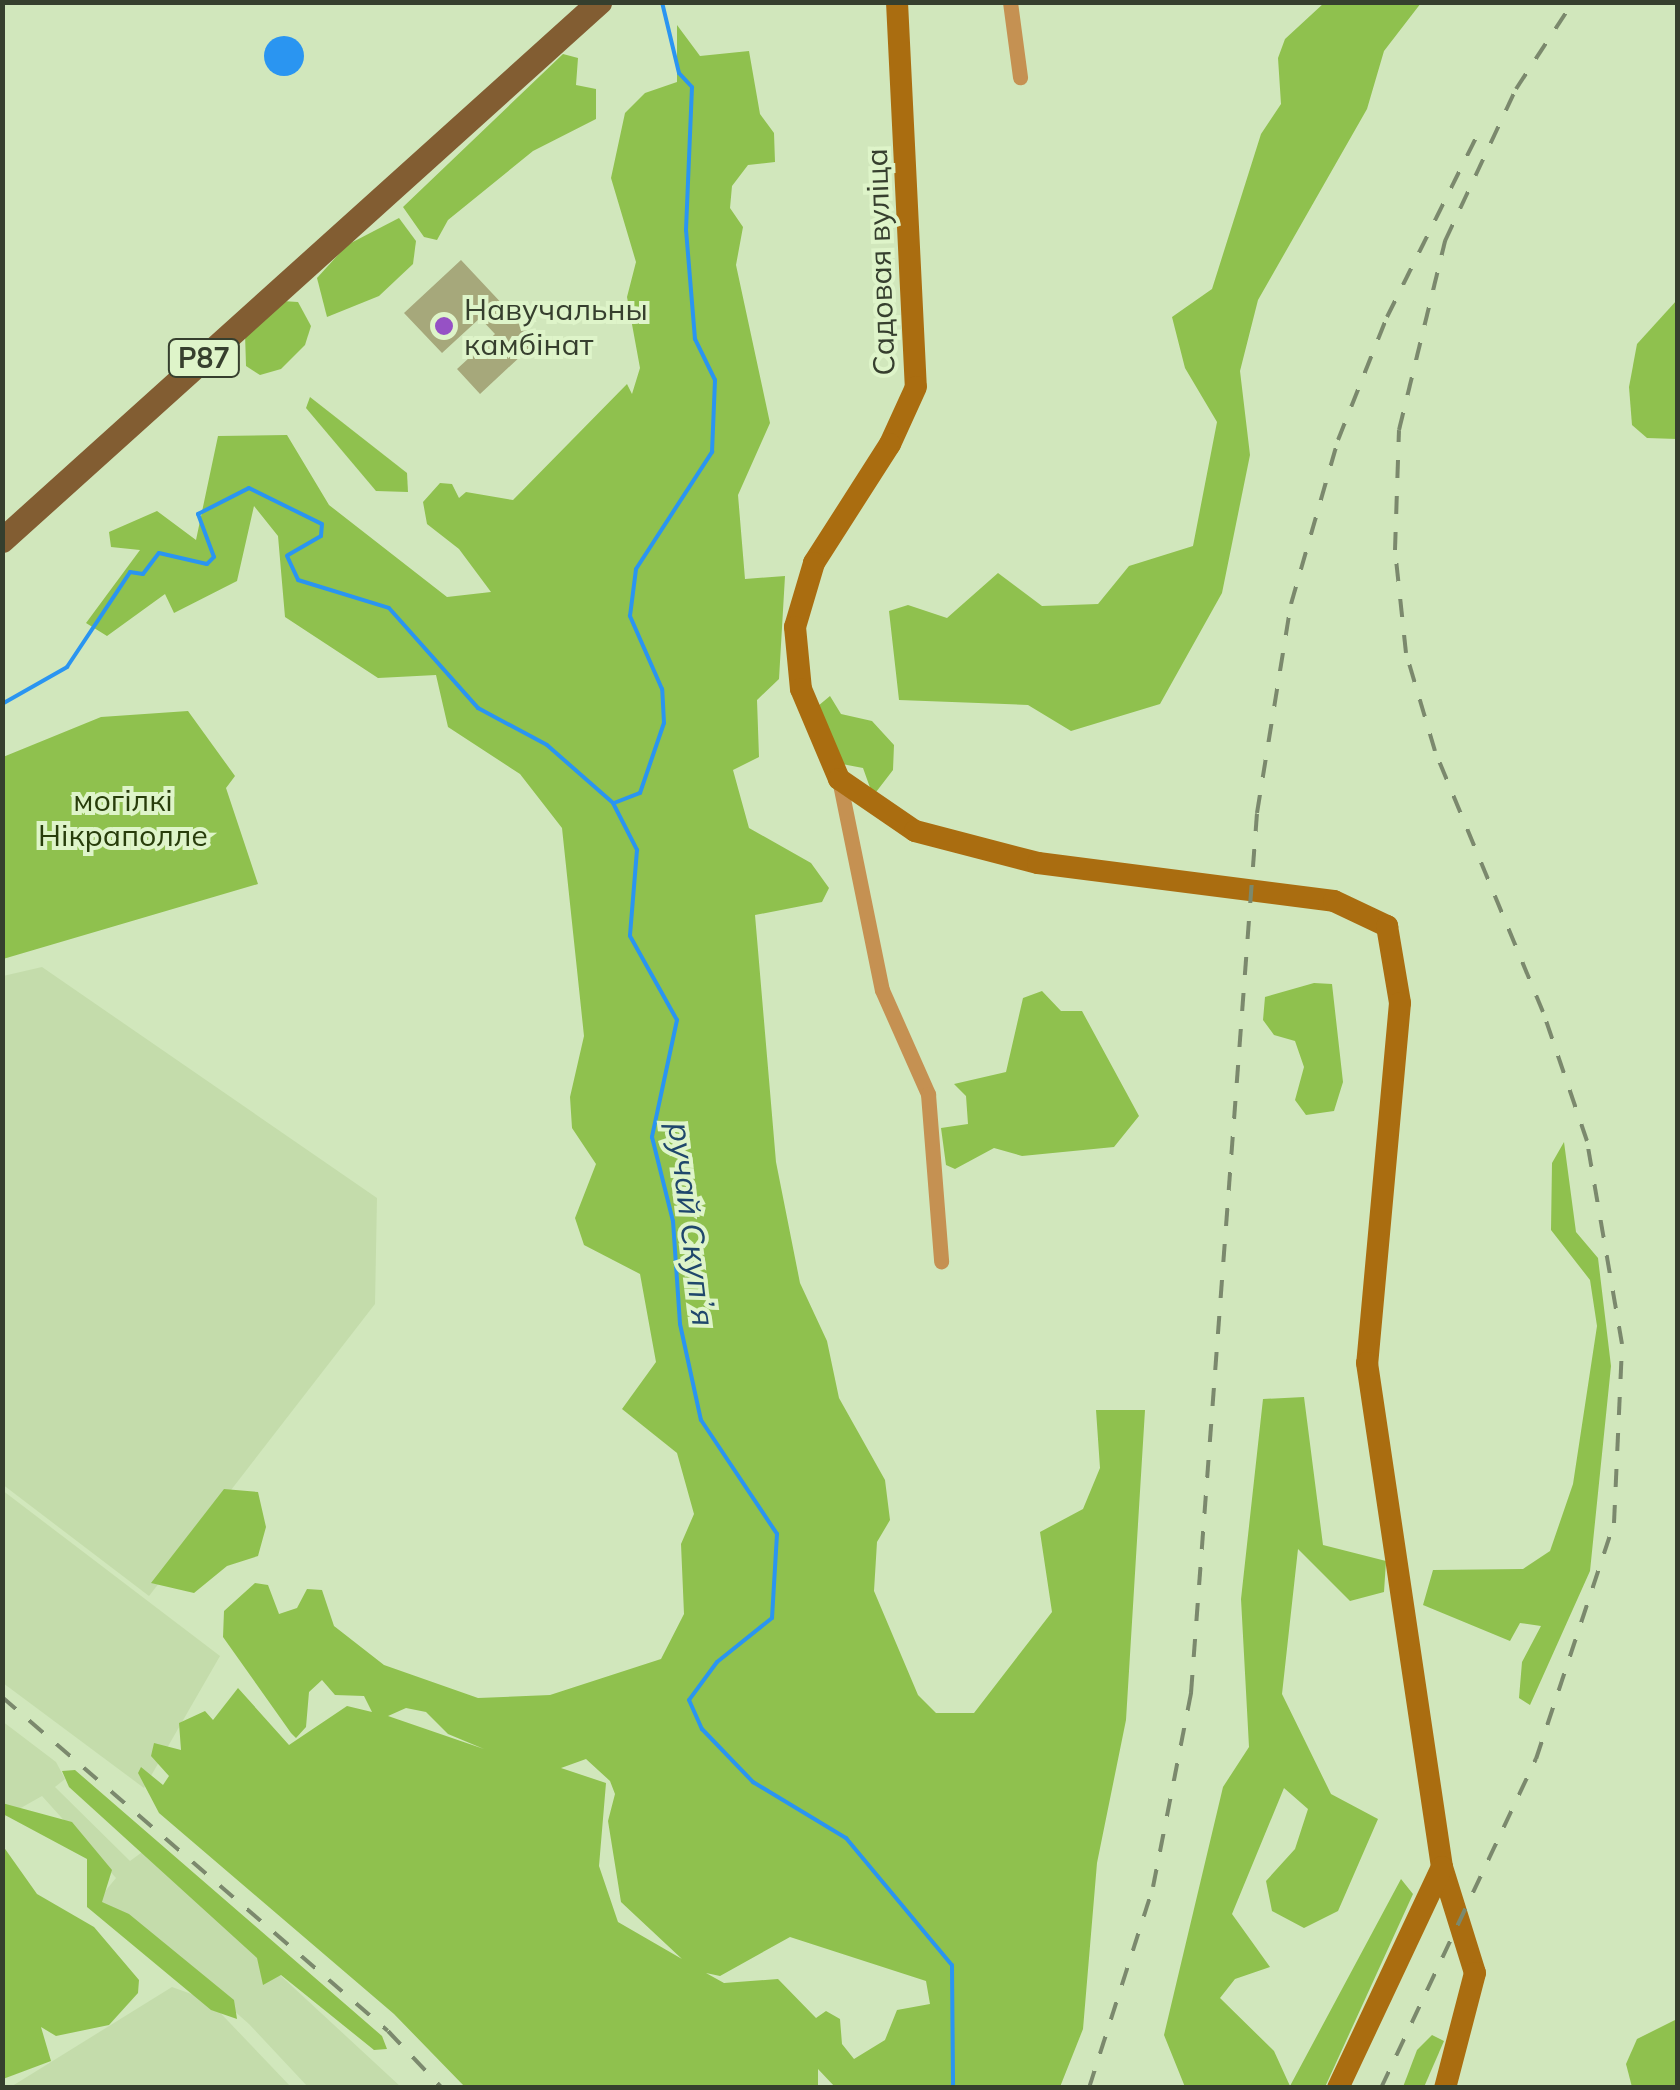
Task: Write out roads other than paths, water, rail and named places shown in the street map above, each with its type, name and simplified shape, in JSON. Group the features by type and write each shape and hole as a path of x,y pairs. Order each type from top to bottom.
{"main road":[{"name":"Р87","path":"2,540 599,2"}],"street":[{"name":"Садовая вуліца","path":"897,2 916,387 890,444 814,563 795,627 801,689 839,779 882,990 928,1094 941,1261"},
{"path":"1010,2 1020,77"},
{"name":"Садовая вуліца","path":"839,779 881,813 967,850 1250,890 1368,912 1387,926 1400,974 1368,1363 1442,1867 1475,1973 1445,2088"},
{"path":"1338,2088 1442,1867"}],"water":[{"path":"284,36 298,42 304,56 298,70 284,76 270,70 264,56 270,42"}],"waterway":[{"path":"614,803 640,793 664,723 662,689 630,616 636,569 712,452 715,380 695,339 686,230 692,87 679,73 662,2"},
{"name":"ручай Скупʼя","path":"2,704 67,667 130,572 143,574 159,553 207,564 214,557 198,514 249,488 322,524 321,536 287,556 298,580 389,608 478,708 547,745 613,803 637,850 630,936 677,1020 652,1137 673,1221 680,1324 701,1420 777,1534 772,1618 717,1662 689,1700 702,1729 753,1782 846,1838 952,1965 953,2088"}],"railway":[{"path":"1381,2088 1536,1759 1614,1523 1622,1344 1587,1141 1543,1012 1435,751 1406,653 1395,550 1399,430 1445,241 1516,89 1573,2"},
{"path":"1089,2088 1153,1887 1191,1693 1257,813 1291,604 1338,440 1387,317 1476,138"},
{"path":"2,1697 388,2031 442,2088"}],"place":[{"name":"Навучальны камбінат","path":"444,326"}],"park label":[{"name":"могілкі Нікраполле","path":"123,817"}]}
